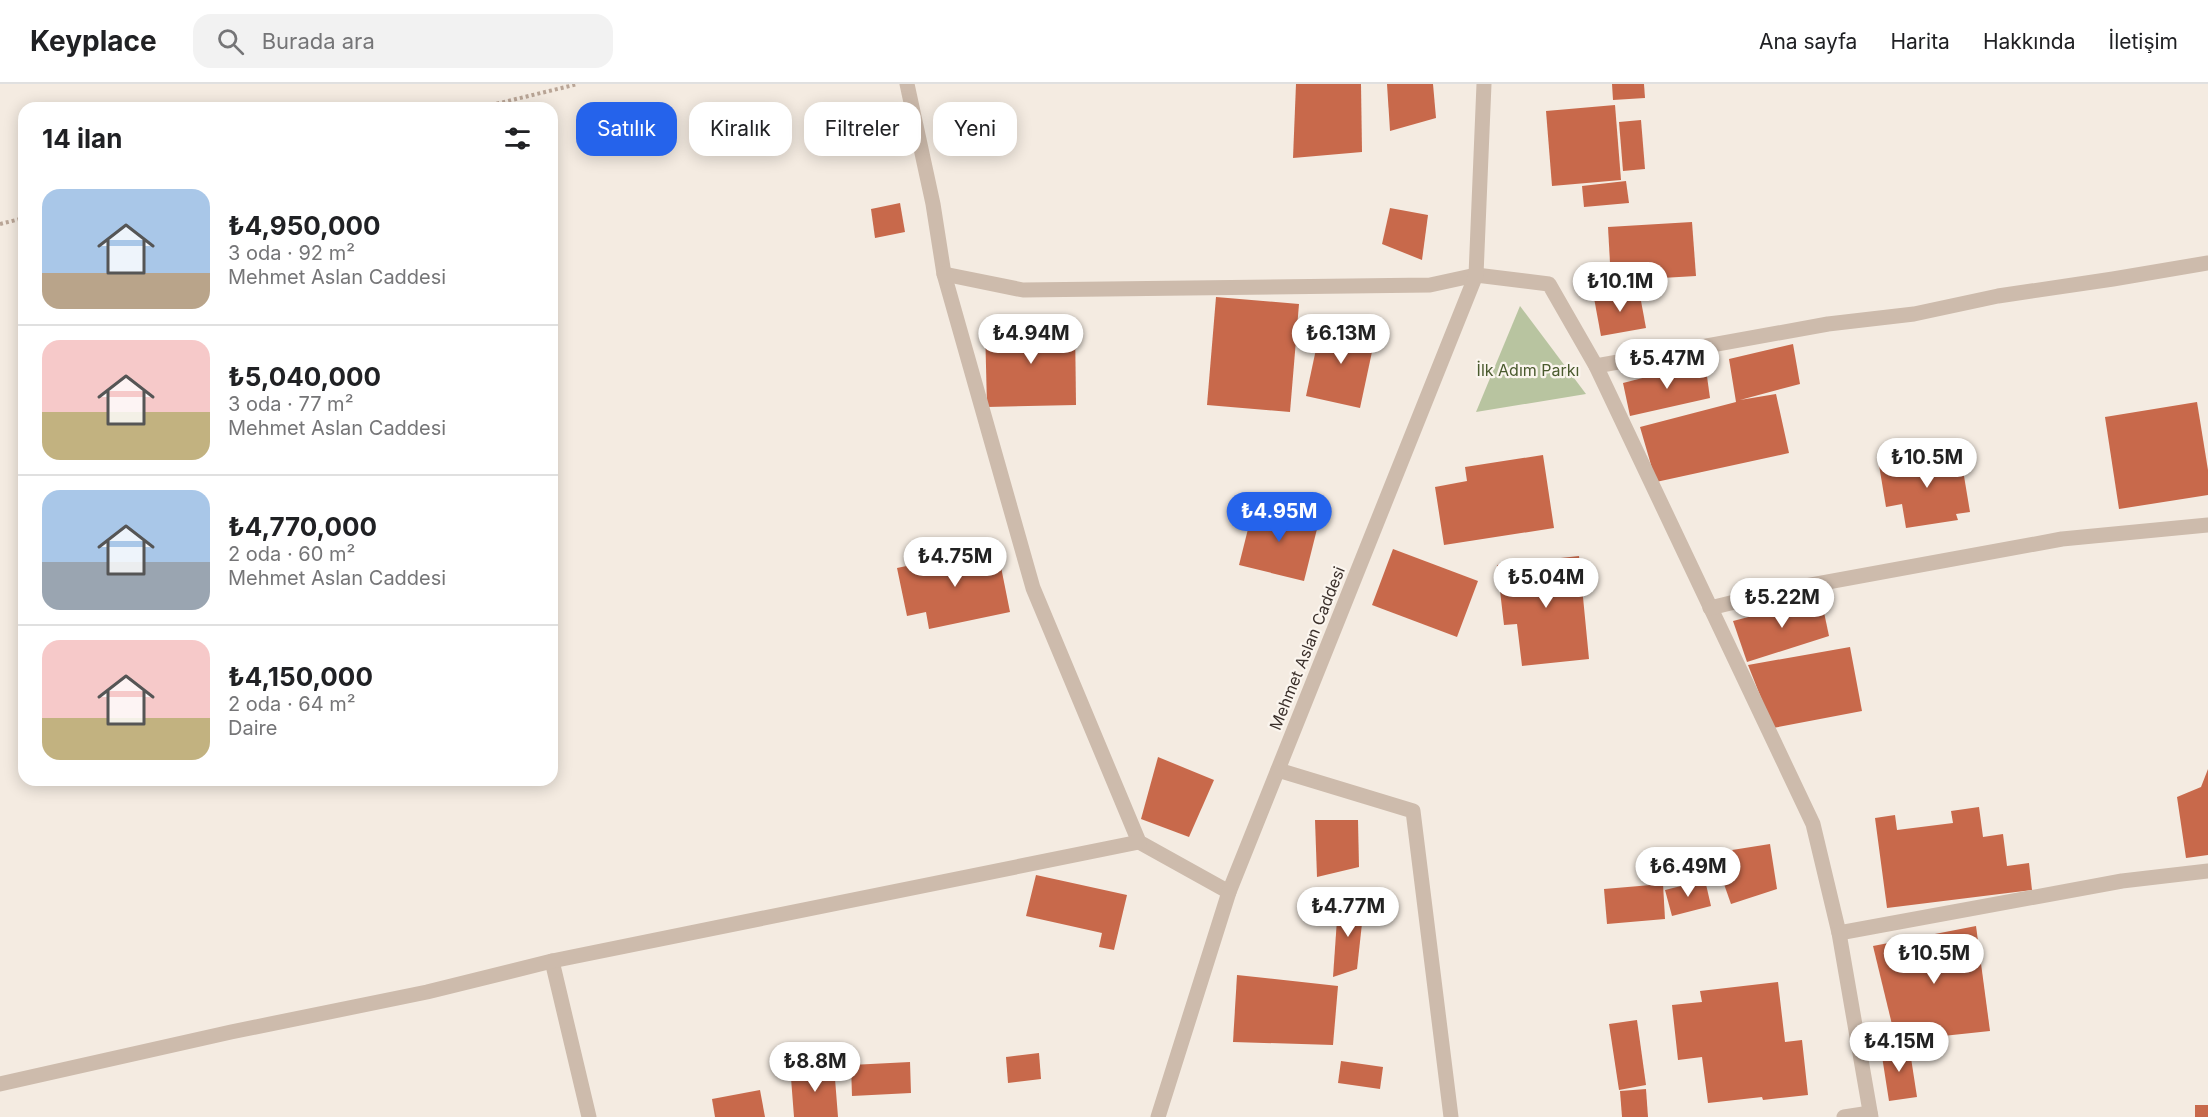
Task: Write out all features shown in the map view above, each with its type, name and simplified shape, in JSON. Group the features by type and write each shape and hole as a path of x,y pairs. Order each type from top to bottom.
{"street":[{"path":"907,84 933,204 944,274 1033,588 1139,842 1229,892"},
{"name":"Mehmet Aslan Caddesi","path":"1158,1117 1229,892 1476,275 1484,84"},
{"path":"1596,366 1828,324 1914,314 1998,296 2208,262"},
{"path":"944,274 1023,290 1430,285 1476,275 1549,284 1596,366 1813,824 1839,933 1871,1115 1844,1117"},
{"path":"1710,608 1784,590 2062,539 2208,525"},
{"path":"1278,770 1413,811 1451,1117"},
{"path":"0,1084 231,1032 427,992 552,961 1139,842"},
{"path":"1839,933 2122,881 2208,871"},
{"path":"552,961 589,1117"}],"path":[{"path":"504,102 578,84"},
{"path":"0,224 18,220"}],"green space":[{"name":"İlk Adım Parkı","path":"1520,306 1586,394 1476,412"}],"building":[{"path":"1296,84 1361,84 1362,152 1293,158"},
{"path":"1387,84 1433,84 1436,118 1390,131"},
{"path":"1612,84 1644,84 1645,98 1613,100"},
{"path":"1615,105 1621,180 1552,186 1546,111"},
{"path":"1641,120 1645,169 1623,171 1619,122"},
{"path":"1626,181 1629,203 1584,207 1582,186"},
{"path":"900,203 905,232 875,238 871,209"},
{"path":"1390,208 1428,215 1422,260 1382,244"},
{"path":"1692,222 1696,276 1611,281 1608,227"},
{"path":"1639,290 1646,328 1601,336 1594,298"},
{"path":"1216,297 1299,304 1290,412 1207,405"},
{"path":"1322,321 1376,333 1360,408 1306,396"},
{"path":"1075,323 1076,405 987,407 985,325"},
{"path":"1793,344 1800,384 1740,400 1776,394 1789,453 1656,482 1640,427 1736,402 1729,359"},
{"path":"1705,362 1710,398 1630,416 1623,383"},
{"path":"2197,402 2208,470 2208,495 2119,509 2105,417"},
{"path":"1960,452 1970,512 1956,514 1958,520 1906,528 1902,504 1886,507 1879,465"},
{"path":"1543,455 1554,528 1444,545 1435,487 1467,481 1465,467"},
{"path":"1254,505 1319,521 1304,581 1239,565"},
{"path":"997,547 1010,612 929,629 926,612 907,616 897,568"},
{"path":"1393,549 1478,581 1457,637 1372,605"},
{"path":"1579,556 1589,659 1522,666 1517,624 1504,625 1497,565"},
{"path":"1821,598 1829,636 1747,662 1733,621"},
{"path":"1850,647 1862,711 1773,728 1748,665"},
{"path":"1158,757 1214,780 1189,837 1141,819"},
{"path":"2208,769 2208,855 2186,858 2177,797 2201,787"},
{"path":"1979,807 1983,837 2003,834 2007,866 2029,863 2032,890 1887,908 1875,818 1895,815 1897,830 1953,823 1951,811"},
{"path":"1315,820 1358,820 1359,867 1317,877"},
{"path":"1770,844 1777,889 1731,904 1713,853"},
{"path":"1036,875 1127,895 1114,950 1099,947 1102,933 1026,916"},
{"path":"1705,880 1711,906 1672,916 1665,890"},
{"path":"1663,884 1665,919 1607,924 1604,889"},
{"path":"1338,905 1364,905 1357,969 1333,977"},
{"path":"1976,926 1990,1031 1896,1041 1873,946"},
{"path":"1237,975 1338,986 1333,1045 1233,1042"},
{"path":"1778,982 1785,1042 1802,1040 1808,1095 1708,1103 1702,1057 1678,1060 1672,1005 1702,1002 1700,991"},
{"path":"1637,1020 1646,1085 1619,1090 1609,1024"},
{"path":"1909,1045 1917,1097 1889,1101 1881,1050"},
{"path":"1039,1053 1041,1079 1008,1083 1006,1057"},
{"path":"1341,1061 1383,1067 1380,1089 1338,1083"},
{"path":"910,1062 911,1093 852,1096 851,1065"},
{"path":"834,1066 838,1117 794,1117 791,1078 802,1077 801,1069"},
{"path":"1646,1089 1648,1117 1622,1117 1620,1091"},
{"path":"760,1090 765,1117 715,1117 712,1099"},
{"path":"2195,1105 2208,1105 2208,1117 2195,1117"}]}
